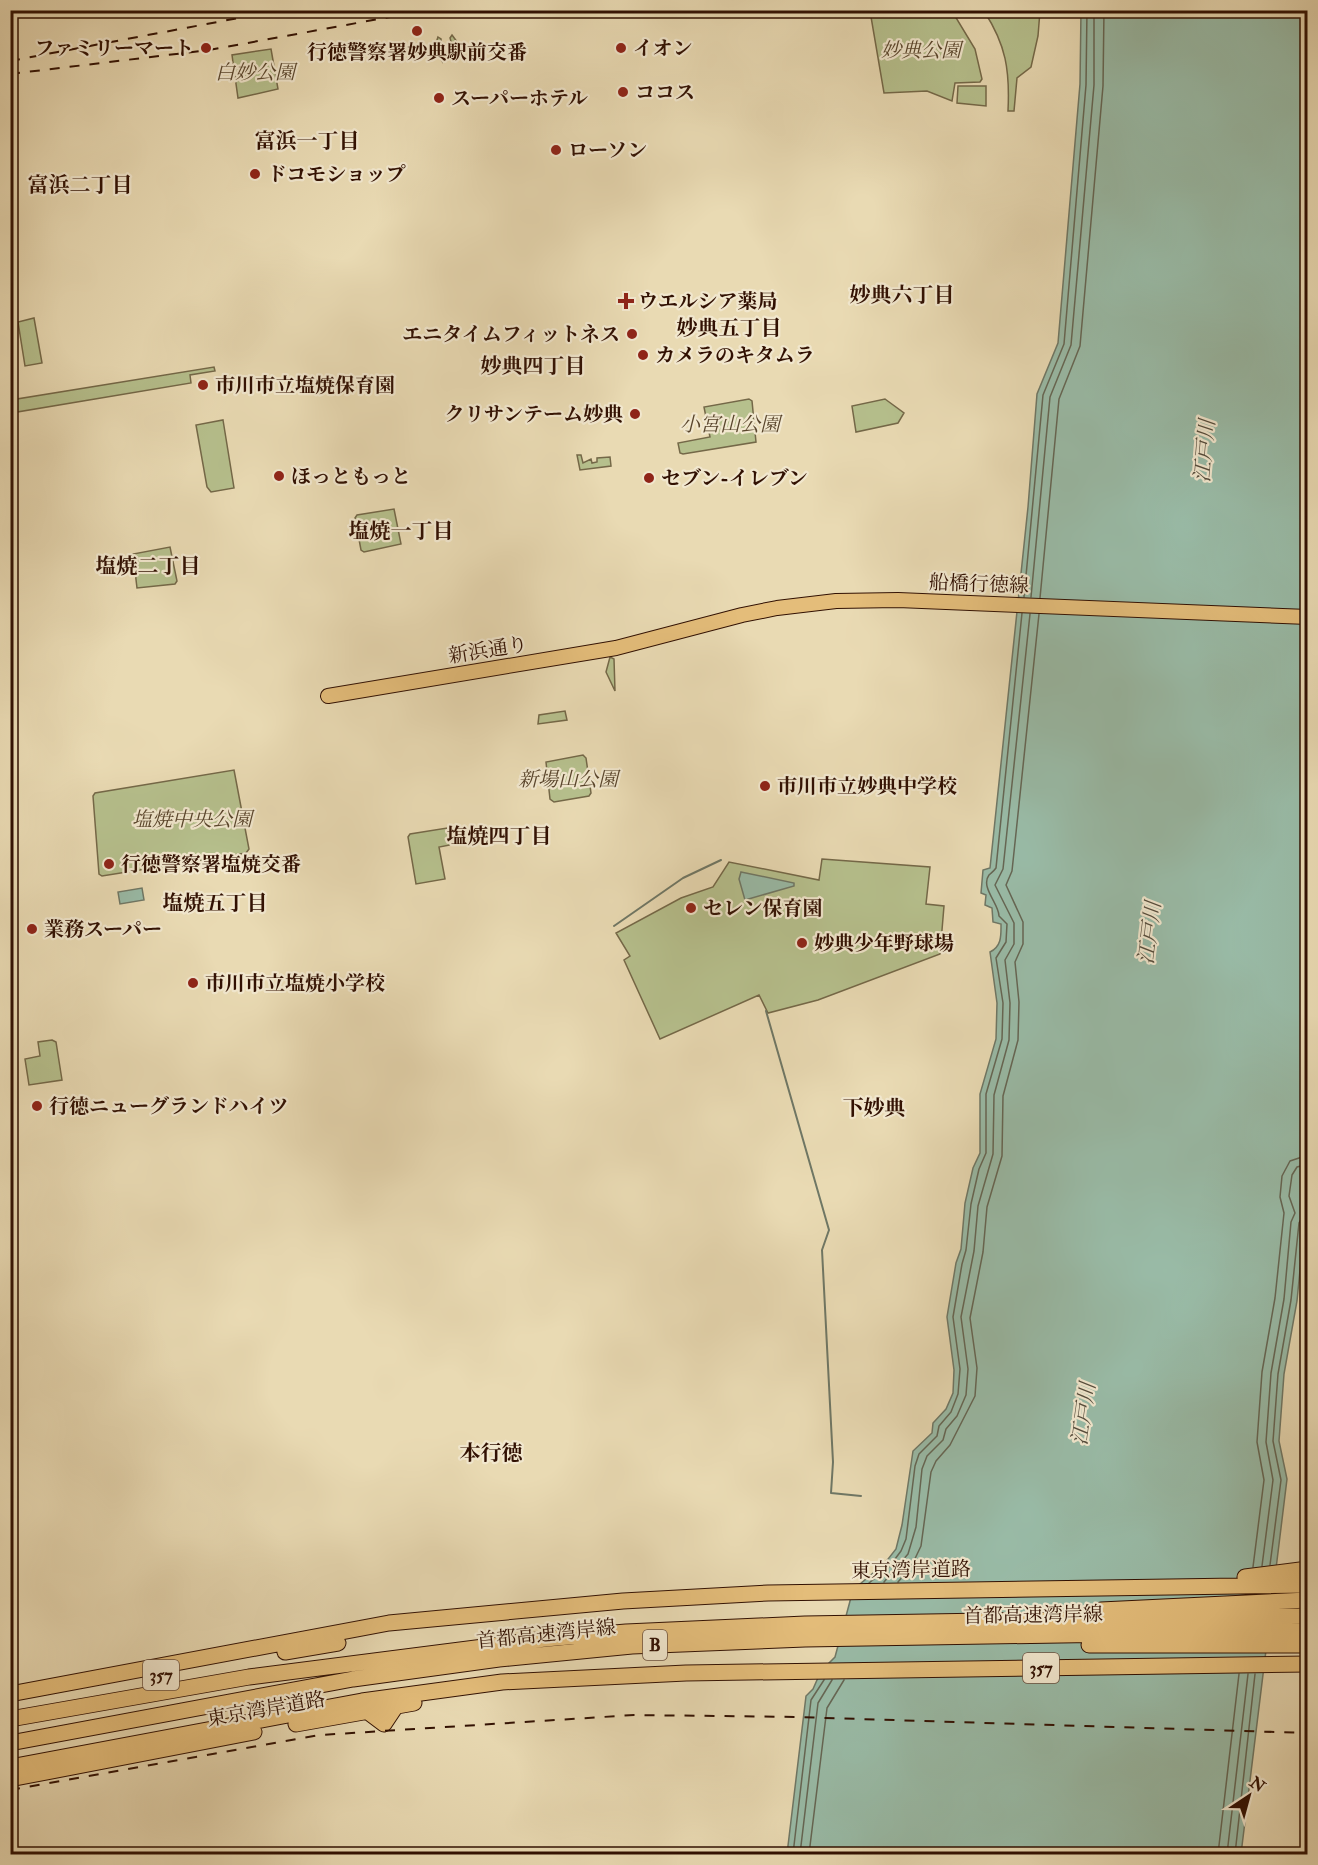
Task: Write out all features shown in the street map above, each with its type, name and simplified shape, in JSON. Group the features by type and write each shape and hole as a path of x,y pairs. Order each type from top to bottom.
{"highway":[{"path":"1146,1586 1308,1569"},
{"name":"東京湾岸道路","path":"10,1694 380,1624 697,1596 1146,1586 1308,1585"},
{"path":"994,1622 1110,1609 1308,1600"},
{"name":"東京湾岸道路","path":"10,1703 516,1613"},
{"name":"首都高速湾岸線","path":"10,1719 249,1677 546,1639 715,1628 1308,1616"},
{"name":"首都高速湾岸線","path":"12,1743 353,1679 499,1659 694,1643 1308,1631"},
{"path":"928,1637 1091,1645 1308,1645"},
{"name":"東京湾岸道路","path":"10,1767 417,1692 473,1684 686,1673 1308,1664"},
{"name":"東京湾岸道路","path":"10,1779 529,1681"}],"main road":[{"name":"船橋行徳線","path":"654,639 742,615 836,601 898,600 1308,617"},
{"name":"新浜通り","path":"328,696 609,650 654,639"}],"green space":[{"name":"妙典公園","path":"870,11 952,11 975,49 982,79 980,82 955,83 952,101 927,91 884,93"},
{"name":"妙典公園","path":"984,11 1040,11 1038,36 1031,67 1017,78 1014,111 1008,111 1007,70 1002,47"},
{"path":"452,35 460,46 456,59 450,38"},
{"path":"438,37 441,39 442,61 434,49"},
{"name":"白妙公園","path":"271,49 278,89 238,98 232,55"},
{"path":"958,86 986,86 986,106 957,103"},
{"path":"34,318 42,363 25,366 18,322"},
{"path":"214,367 215,371 190,375 191,383 11,413 11,400"},
{"name":"小宮山公園","path":"749,399 752,401 756,442 680,453 678,443 710,437 704,407"},
{"path":"885,399 904,413 898,423 856,432 852,406"},
{"path":"223,420 234,488 211,492 207,487 196,425"},
{"path":"577,455 581,455 583,463 591,459 592,463 597,462 597,458 610,457 611,466 580,470"},
{"path":"394,509 401,544 364,552 361,550 355,518 357,515"},
{"path":"170,547 177,581 175,584 137,588 133,554"},
{"path":"610,657 614,659 615,691 606,672"},
{"path":"565,711 567,720 538,724 539,715"},
{"name":"新場山公園","path":"583,755 586,758 591,793 589,796 554,802 550,799 546,762"},
{"name":"塩焼中央公園","path":"234,770 249,849 246,853 102,876 99,874 93,796 95,793"},
{"path":"447,828 450,845 439,847 445,879 416,884 408,837 410,834"},
{"path":"822,859 930,867 926,904 944,906 940,954 818,1000 768,1013 759,995 660,1039 624,960 630,956 616,933 681,898 713,887 729,862 819,880"},
{"path":"52,1040 56,1042 62,1080 29,1085 25,1059 40,1056 38,1042"}],"water":[{"name":"江戸川","path":"1081,11 1307,11 1308,1156 1303,1194 1306,1208 1297,1301 1284,1374 1279,1441 1287,1479 1241,1854 787,1854 806,1696 813,1689 821,1671 835,1657 853,1590 885,1563 896,1549 902,1525 913,1451 932,1433 933,1423 946,1409 953,1393 954,1370 947,1317 956,1263 961,1249 965,1203 973,1168 980,1153 980,1094 996,1039 997,1003 990,952 999,943 1001,924 993,922 992,908 985,905 986,895 981,893 983,870 990,868 1028,507 1037,394 1058,343 1080,84"},
{"path":"741,872 794,883 794,886 745,900 739,879"},
{"path":"142,888 144,900 120,904 118,892"}],"waterway":[{"path":"614,926 683,878 721,860"},
{"path":"766,1011 829,1230 822,1250 833,1462 831,1493 861,1496"}],"railway":[{"path":"10,61 281,10"},
{"path":"10,74 209,50 428,10"},
{"path":"10,1790 320,1735 634,1715 796,1717 1308,1733"}],"place":[{"name":"行徳警察署妙典駅前交番","path":"417,31"},
{"name":"ファミリーマート","path":"206,48"},
{"name":"イオン","path":"621,48"},
{"name":"ココス","path":"623,92"},
{"name":"スーパーホテル","path":"439,98"},
{"name":"ローソン","path":"556,150"},
{"name":"ドコモショップ","path":"255,174"},
{"name":"ウエルシア薬局","path":"626,301"},
{"name":"エニタイムフィットネス","path":"632,334"},
{"name":"カメラのキタムラ","path":"643,355"},
{"name":"市川市立塩焼保育園","path":"203,385"},
{"name":"クリサンテーム妙典","path":"635,414"},
{"name":"ほっともっと","path":"279,476"},
{"name":"セブン-イレブン","path":"649,478"},
{"name":"市川市立妙典中学校","path":"765,786"},
{"name":"行徳警察署塩焼交番","path":"109,864"},
{"name":"セレン保育園","path":"691,908"},
{"name":"業務スーパー","path":"32,929"},
{"name":"妙典少年野球場","path":"802,943"},
{"name":"市川市立塩焼小学校","path":"193,983"},
{"name":"行徳ニューグランドハイツ","path":"37,1106"}],"district":[{"name":"富浜一丁目","path":"307,141"},
{"name":"富浜二丁目","path":"80,185"},
{"name":"妙典六丁目","path":"902,295"},
{"name":"妙典五丁目","path":"729,328"},
{"name":"妙典四丁目","path":"533,366"},
{"name":"塩焼一丁目","path":"401,531"},
{"name":"塩焼二丁目","path":"148,566"},
{"name":"塩焼四丁目","path":"499,836"},
{"name":"塩焼五丁目","path":"215,903"},
{"name":"下妙典","path":"874,1108"},
{"name":"本行徳","path":"491,1453"}]}
